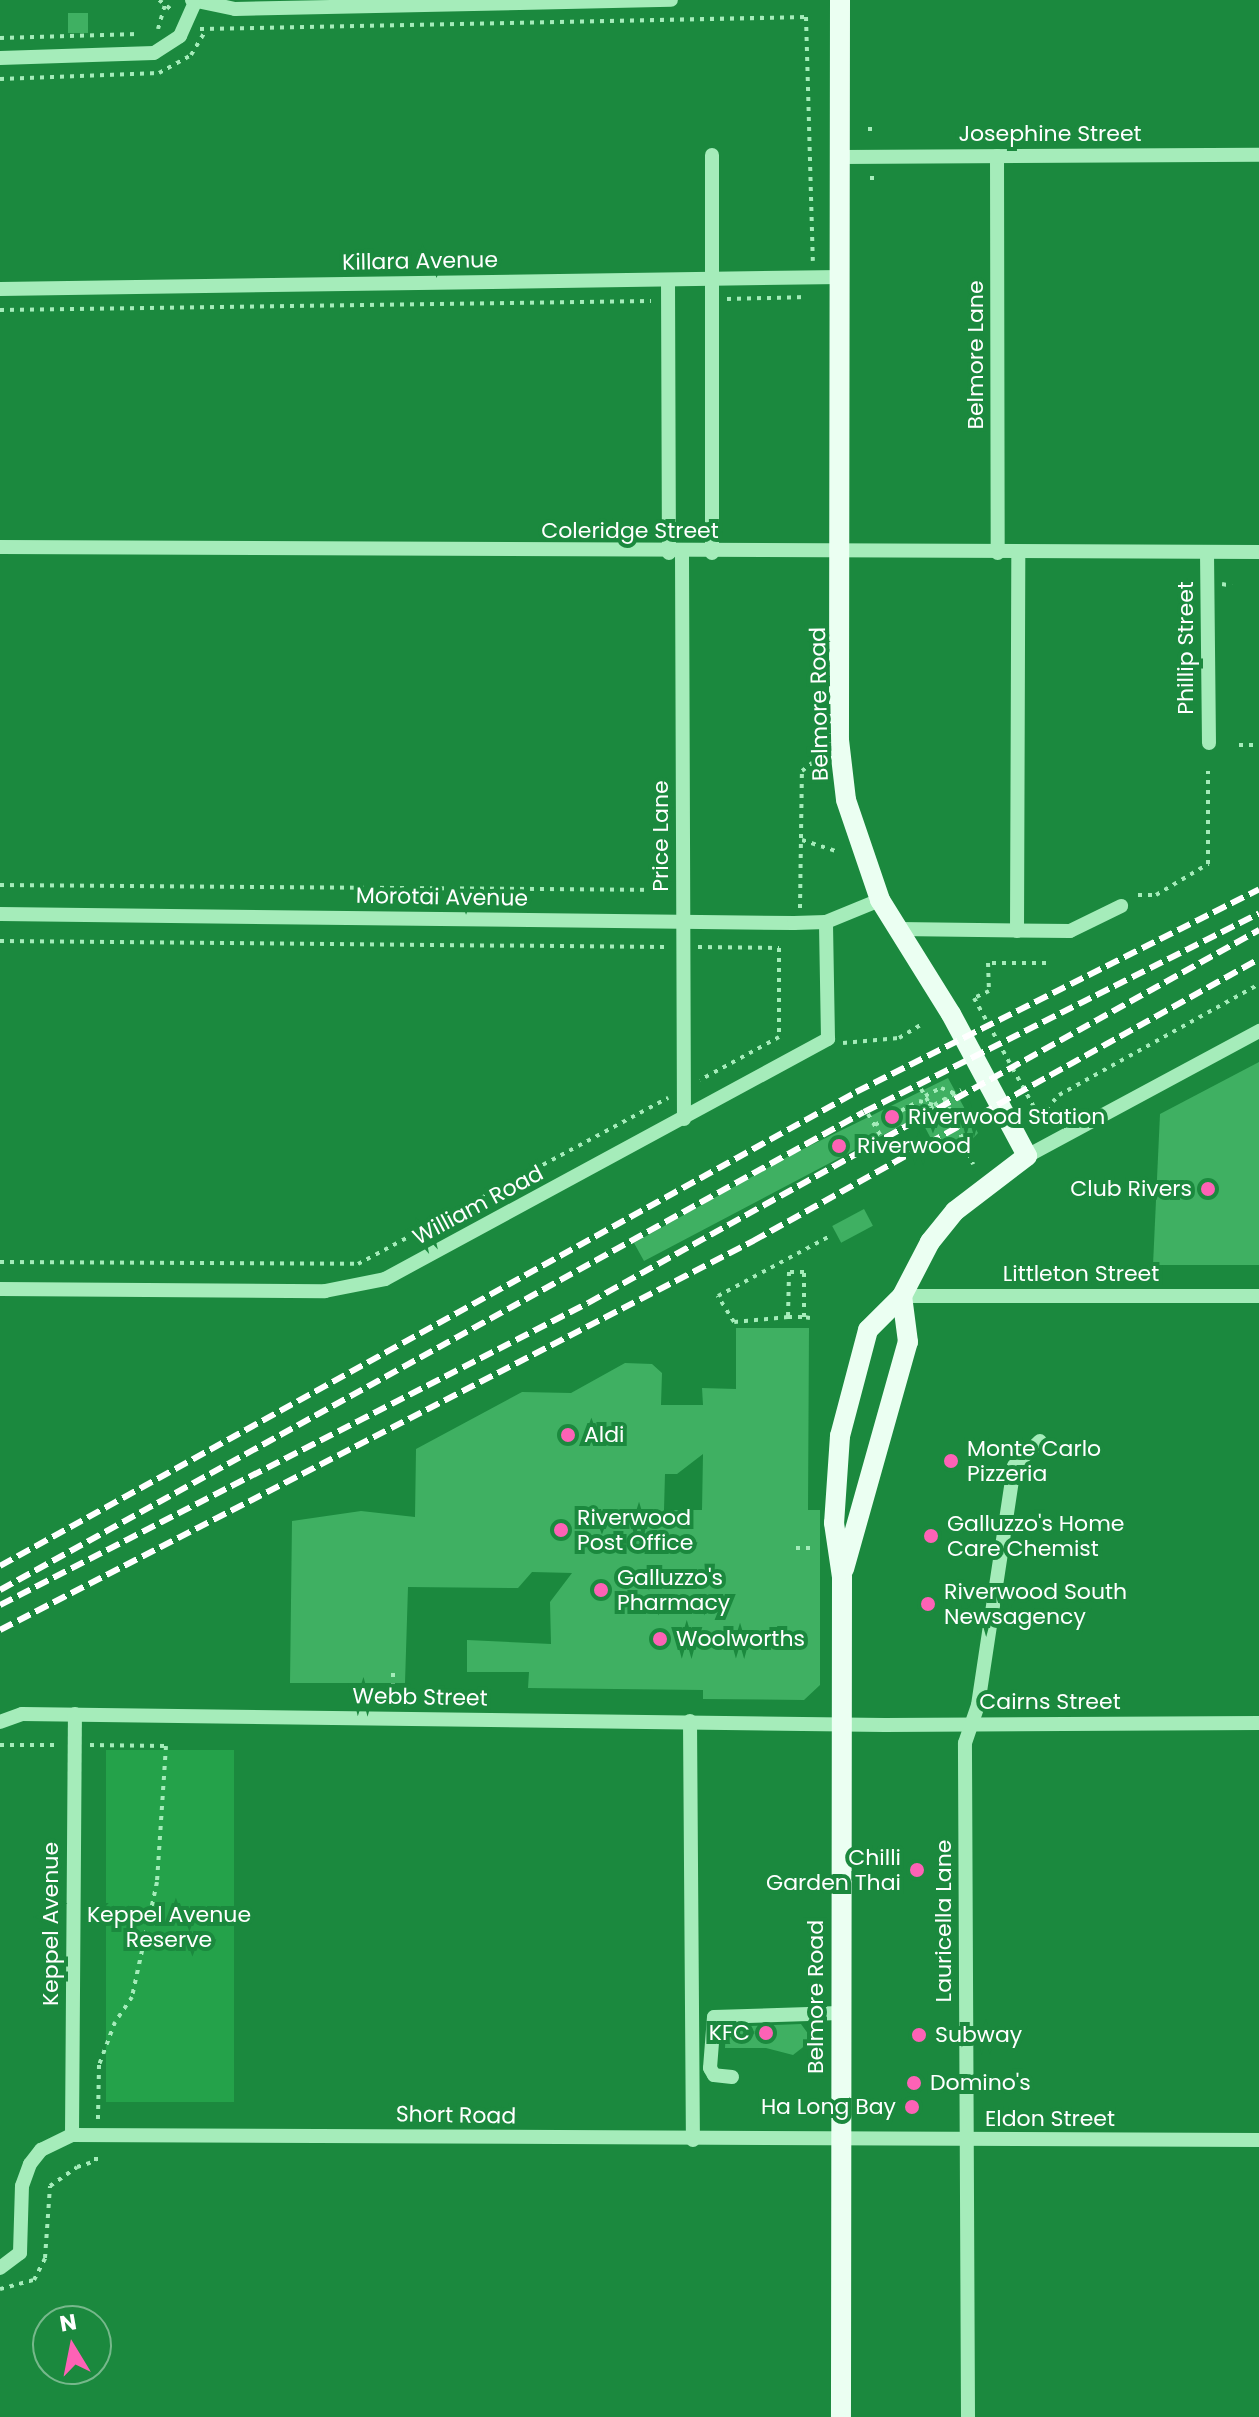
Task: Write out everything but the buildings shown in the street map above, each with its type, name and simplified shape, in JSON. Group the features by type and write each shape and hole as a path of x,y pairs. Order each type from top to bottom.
{"main road":[{"name":"Belmore Road","path":"840,0 842,772 858,847 880,900 951,1014 1027,1156 955,1211 930,1242 902,1296 868,1330 845,1408 834,1523 842,1577 841,2417"},
{"name":"Belmore Road","path":"842,1577 908,1342 902,1296"}],"street":[{"path":"0,58 154,53 180,36 194,1 235,9 671,0"},
{"path":"712,155 712,553"},
{"name":"Josephine Street","path":"841,157 1259,155"},
{"name":"Belmore Lane","path":"997,156 998,553"},
{"name":"Killara Avenue","path":"0,289 841,277"},
{"name":"Price Lane","path":"668,280 676,553 684,1119"},
{"name":"Coleridge Street","path":"0,547 841,554 1259,552"},
{"path":"1017,931 1018,553"},
{"name":"Phillip Street","path":"1207,553 1209,743"},
{"name":"Morotai Avenue","path":"0,914 826,922 880,900"},
{"path":"898,929 1070,931 1121,906"},
{"path":"826,922 828,1039"},
{"path":"1027,1156 1259,1031"},
{"name":"William Road","path":"0,1289 277,1292 366,1286 684,1119 828,1039"},
{"name":"Littleton Street","path":"902,1296 1259,1296"},
{"name":"Lauricella Lane","path":"968,2417 965,1743 972,1724 1014,1466 1040,1441"},
{"name":"Webb Street","path":"0,1722 22,1714 75,1714 841,1723"},
{"name":"Keppel Avenue","path":"72,2135 75,1714"},
{"path":"690,1721 693,2140"},
{"name":"Cairns Street","path":"841,1723 1259,1723"},
{"path":"732,2077 714,2075 710,2068 714,2017 840,2013"},
{"path":"0,2268 20,2253 22,2186 30,2164 41,2150 72,2135"},
{"name":"Short Road","path":"72,2135 840,2141"},
{"name":"Eldon Street","path":"840,2141 1259,2140"}],"path":[{"path":"0,38 148,34 162,24 165,5"},
{"path":"806,17 813,262"},
{"path":"870,127 870,135"},
{"path":"872,176 872,185"},
{"path":"712,300 813,297"},
{"path":"0,310 668,301"},
{"path":"1239,745 1259,745"},
{"path":"802,894 802,771 813,762"},
{"path":"1138,895 1156,895 1208,864 1208,771"},
{"path":"802,840 835,851"},
{"path":"0,885 675,890"},
{"path":"0,941 779,948 779,1037 358,1264 0,1262"},
{"path":"1046,963 988,963 989,991 974,998 1039,1116 1049,1112 1059,1095 1259,984"},
{"path":"828,1039 852,1045 899,1038 924,1023"},
{"path":"925,1096 941,1088 954,1093"},
{"path":"921,1089 933,1110"},
{"path":"875,1125 919,1101 934,1105 961,1090"},
{"path":"945,1098 966,1140 973,1164"},
{"path":"868,1114 882,1138"},
{"path":"788,1317 789,1272 804,1272 807,1318 734,1322 718,1296 828,1237"},
{"path":"796,1548 814,1548"},
{"path":"393,1673 393,1691"},
{"path":"0,1745 166,1746 157,1882 132,1997 115,2022 99,2065 96,2161 50,2186 45,2258 34,2280 0,2289"}],"green space":[{"name":"Keppel Avenue Reserve","path":"106,1750 234,1750 234,2102 106,2102"}],"railway":[{"path":"0,1566 856,1092 1259,889"},
{"path":"0,1590 864,1112 1259,913"},
{"path":"0,1605 588,1303 1259,930"},
{"path":"0,1630 753,1241 1259,959"}],"place":[{"name":"Riverwood Station","path":"892,1117"},
{"name":"Riverwood","path":"839,1146"},
{"name":"Club Rivers","path":"1208,1189"},
{"name":"Aldi","path":"568,1435"},
{"name":"Monte Carlo Pizzeria","path":"951,1461"},
{"name":"Riverwood Post Office","path":"561,1530"},
{"name":"Galluzzo's Home Care Chemist","path":"931,1536"},
{"name":"Galluzzo's Pharmacy","path":"601,1590"},
{"name":"Riverwood South Newsagency","path":"928,1604"},
{"name":"Woolworths","path":"660,1639"},
{"name":"Chilli Garden Thai","path":"917,1870"},
{"name":"KFC","path":"766,2033"},
{"name":"Subway","path":"919,2035"},
{"name":"Domino's","path":"914,2083"},
{"name":"Ha Long Bay","path":"912,2107"}]}
